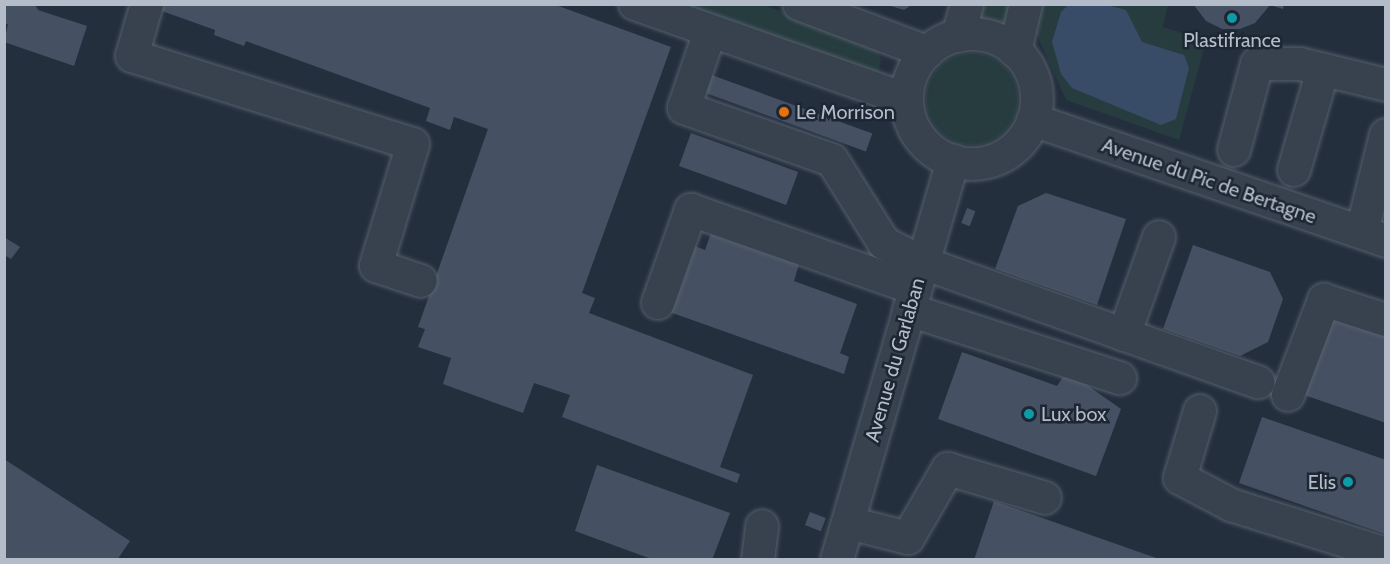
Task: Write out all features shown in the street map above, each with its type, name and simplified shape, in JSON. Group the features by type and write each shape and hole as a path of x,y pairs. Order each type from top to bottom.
{"street":[{"path":"147,4 132,56 413,144 376,266 421,281"},
{"path":"635,4 907,100"},
{"path":"799,4 927,52"},
{"path":"958,36 967,4"},
{"path":"1016,51 1026,4"},
{"path":"710,32 684,108 832,160 884,243 916,287 1124,335 1258,382"},
{"path":"958,36 988,36 1016,51 1035,83 1033,120 1026,135 1001,157 986,162 953,161 932,149 916,131 907,100 916,66 927,52 958,36"},
{"path":"1234,150 1257,64 1300,64 1386,85"},
{"path":"1294,170 1323,70"},
{"name":"Avenue du Pic de Bertagne","path":"1033,120 1374,236"},
{"path":"1374,236 1386,135"},
{"name":"Avenue du Garlaban","path":"837,560 953,161"},
{"path":"658,303 691,210 916,287 1120,378"},
{"path":"1124,335 1159,237"},
{"path":"1288,395 1324,300 1386,320"},
{"path":"1200,411 1180,478 1231,505 1386,554"},
{"path":"849,523 908,538 948,469 1045,498"},
{"path":"758,560 762,526"}],"green space":[{"path":"665,5 763,5 874,44 881,58 879,73 869,76"},
{"path":"976,5 1018,5 1011,29 972,20"},
{"path":"1037,5 1168,5 1163,27 1206,41 1179,140 1066,100 1032,24"},
{"path":"963,53 981,53 998,60 1011,73 1018,90 1018,108 1011,125 998,138 981,145 963,145 946,138 933,125 926,108 926,90 933,73 946,60"}],"water":[{"path":"1068,5 1107,5 1126,10 1142,42 1184,55 1189,68 1176,119 1161,125 1072,88 1061,74 1052,42 1061,12"}],"building":[{"path":"4,4 35,4 38,10 87,26 74,66 4,42 8,24 4,24"},
{"path":"164,4 553,4 671,47 582,293 595,298 589,313 753,375 720,467 740,474 737,483 562,417 570,395 534,383 523,413 443,384 451,358 418,347 425,329 418,327 488,129 454,117 450,130 426,121 430,108 246,41 244,46 214,35 215,30 162,11"},
{"path":"884,4 913,4 904,10"},
{"name":"Plastifrance","path":"1193,4 1284,4 1283,9 1270,5 1255,23 1240,29 1222,29 1206,21"},
{"path":"706,73 872,134 866,151 700,91"},
{"path":"691,133 798,172 786,205 679,166"},
{"path":"1046,193 1126,219 1097,305 995,269 1018,206"},
{"path":"967,208 975,211 970,226 961,223"},
{"path":"711,233 799,264 794,281 857,304 840,353 849,357 844,374 664,310 687,243 705,250"},
{"path":"4,237 20,247 11,259 4,255"},
{"path":"1193,245 1270,272 1283,299 1268,342 1240,356 1163,329"},
{"path":"1332,315 1386,334 1386,423 1304,395"},
{"name":"Lux box","path":"962,352 1057,386 1067,371 1121,409 1096,476 938,419"},
{"path":"1262,417 1386,460 1385,534 1239,483"},
{"path":"4,459 130,541 117,560 4,560"},
{"path":"597,465 730,513 712,560 654,560 575,531"},
{"path":"994,501 1159,559 1159,560 974,560"},
{"path":"810,512 826,518 821,531 805,525"}],"place":[{"name":"Plastifrance","path":"1232,18"},
{"name":"Le Morrison","path":"784,112"},
{"name":"Lux box","path":"1029,414"},
{"name":"Elis","path":"1348,482"}]}
